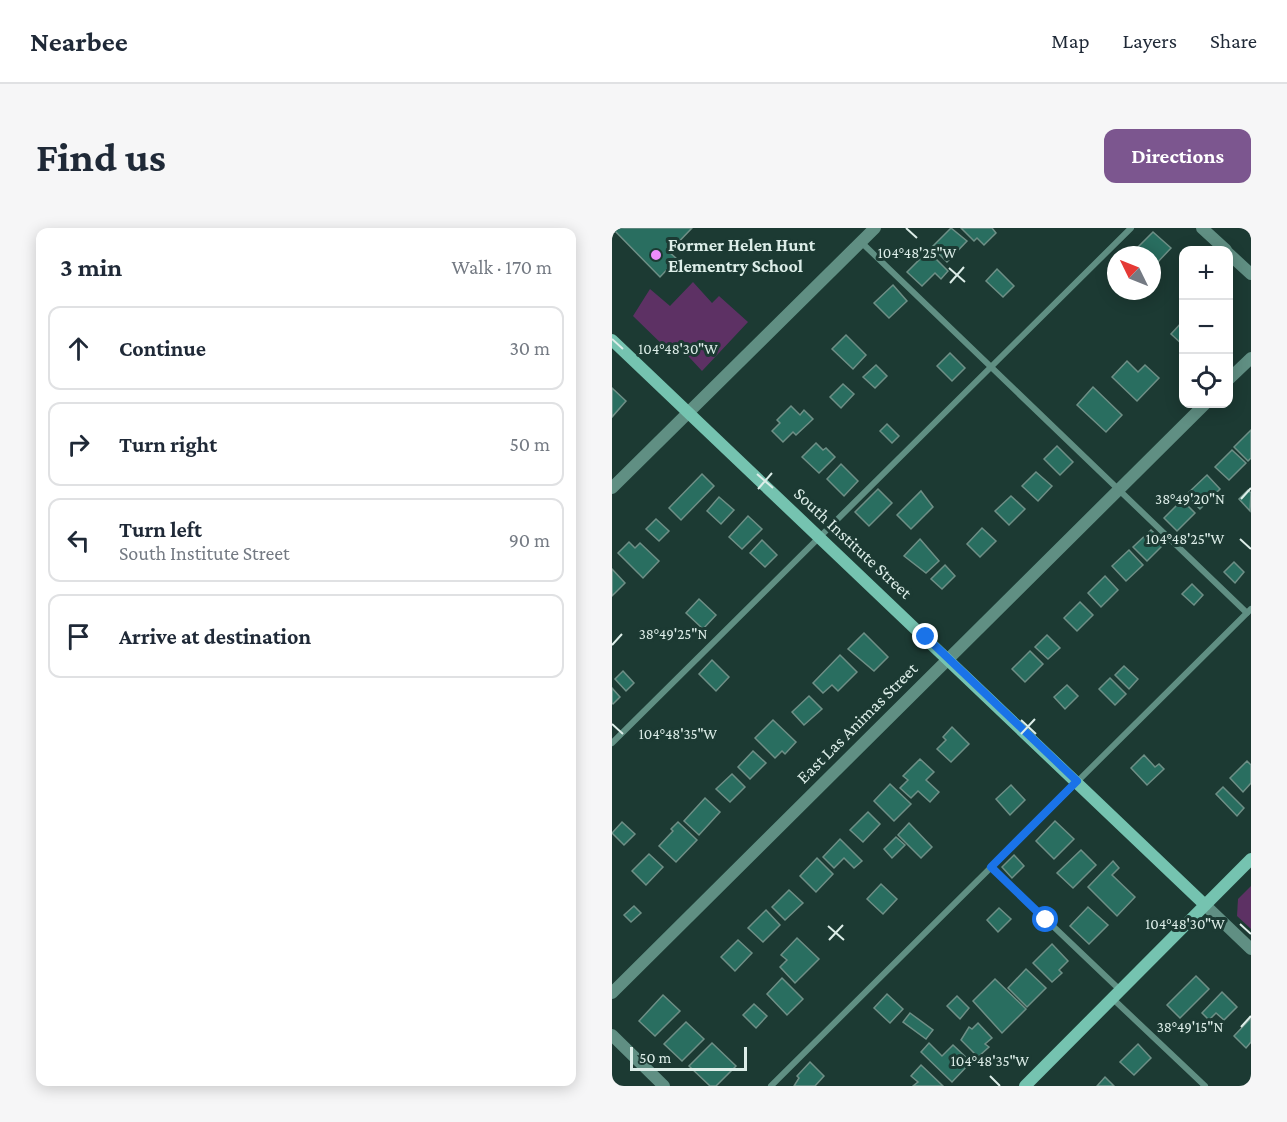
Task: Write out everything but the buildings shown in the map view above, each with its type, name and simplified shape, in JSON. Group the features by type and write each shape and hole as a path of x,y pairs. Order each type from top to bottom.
{"street":[{"path":"612,488 875,228"},
{"path":"1202,228 1221,246"},
{"path":"1233,258 1251,274"},
{"name":"South Institute Street","path":"612,340 1251,949"},
{"path":"1233,375 1251,358"},
{"name":"East Las Animas Street","path":"612,993 1201,408"},
{"path":"1031,1084 1116,994 1251,859"},
{"path":"612,1035 664,1086"}],"lane":[{"path":"612,743 1131,228"},
{"path":"771,1086 1249,611 861,242"},
{"path":"991,867 1205,1086"}],"shaded area":[{"path":"693,282 712,303 719,296 748,322 702,371 678,345 670,352 633,316 650,289 670,306"},
{"path":"1251,886 1251,929 1237,916 1238,899"}],"place":[{"name":"Former Helen Hunt Elementry School","path":"656,255"}],"route":[{"path":"926,637 1077,781 991,867 1046,920"}]}
